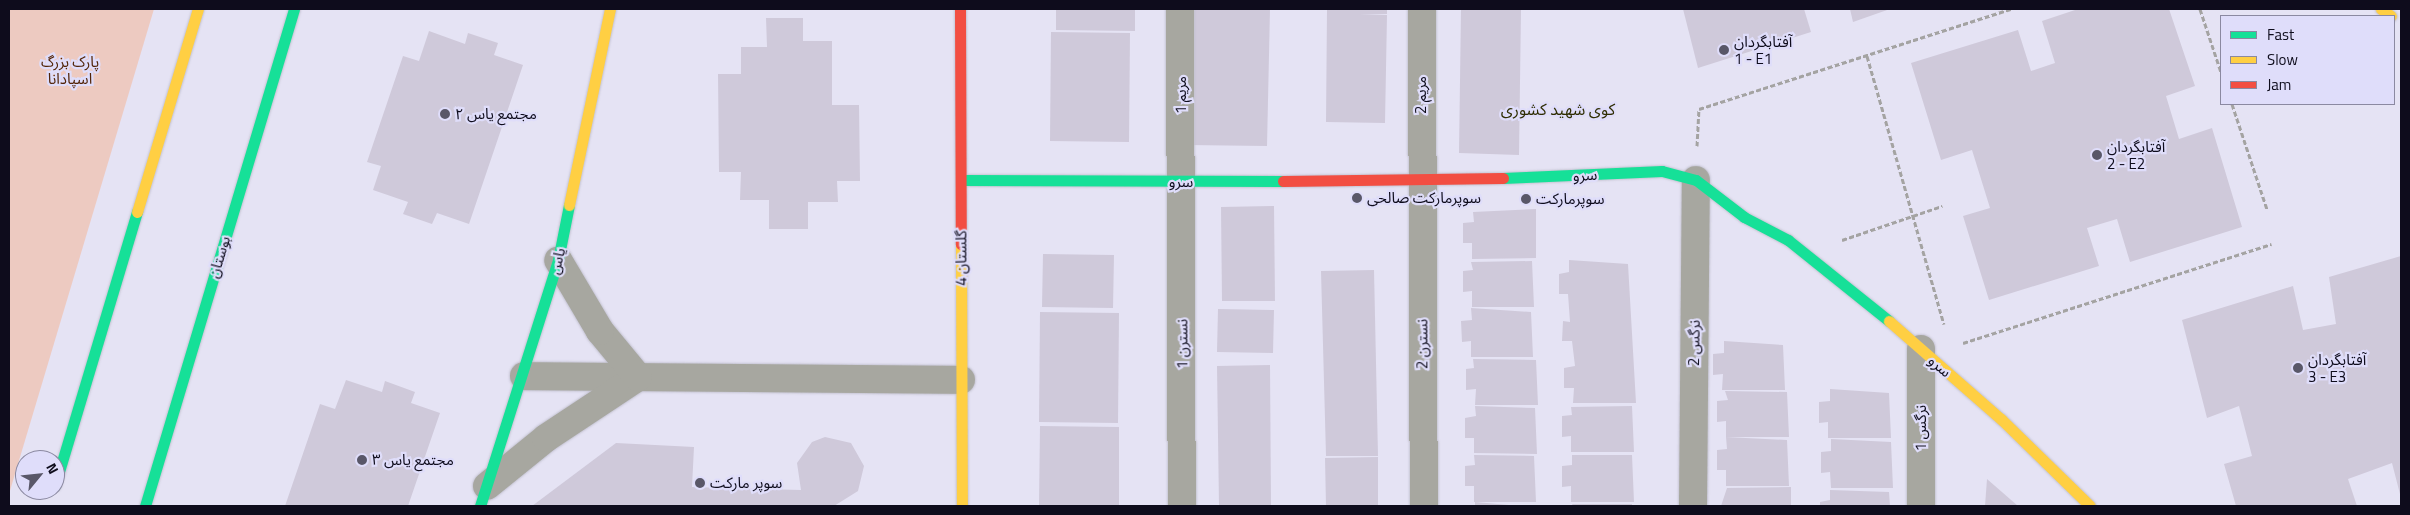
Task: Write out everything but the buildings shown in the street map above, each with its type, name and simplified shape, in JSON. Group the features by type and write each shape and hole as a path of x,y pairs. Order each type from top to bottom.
{"street":[{"path":"65,453 198,9"},
{"name":"بوستان","path":"145,506 294,9"},
{"name":"یاس","path":"483,496 524,376 558,260 610,9"},
{"name":"گلستان 4","path":"960,9 962,506"},
{"name":"مریم 1","path":"1180,9 1181,182"},
{"name":"مریم 2","path":"1421,182 1422,9"},
{"name":"سرو","path":"961,180 1421,182 1662,172 1696,180 1744,217 1806,253 1921,349 2090,506"},
{"name":"نرگس 2","path":"1693,506 1696,180"},
{"name":"نسترن 1","path":"1181,182 1182,506"},
{"name":"نسترن 2","path":"1421,182 1424,506"},
{"path":"558,260 600,331 638,377"},
{"name":"نرگس 1","path":"1921,349 1921,506"},
{"path":"524,376 961,380"},
{"path":"483,496 546,438 638,377"}],"path":[{"path":"1696,180 1699,109 2011,9"},
{"path":"2200,9 2220,69"},
{"path":"1867,56 1946,328"},
{"path":"2232,105 2267,209"},
{"path":"1806,253 1942,206"},
{"path":"1960,344 2271,244"}],"green space":[{"name":"پارک بزرگ اسپادانا","path":"9,9 154,9 22,450 15,450 15,474 9,494"}],"traffic: fast":[{"path":"145,506 294,9"},
{"path":"1503,178 1662,171 1696,180 1744,217 1788,240 1889,321"},
{"path":"961,180 1283,181"},
{"path":"480,506 558,260 569,205"},
{"path":"65,452 137,212"}],"traffic: slow":[{"path":"137,212 198,9"},
{"path":"569,205 610,9"},
{"path":"2381,9 2390,15"},
{"path":"961,244 962,506"},
{"path":"1889,321 2001,419 2090,506"}],"traffic: jam":[{"path":"960,9 961,244"},
{"path":"1283,181 1503,178"}],"place":[{"name":"آفتابگردان 1 - E1","path":"1724,50"},
{"name":"مجتمع یاس ۲","path":"445,114"},
{"name":"آفتابگردان 2 - E2","path":"2097,155"},
{"name":"سوپرمارکت صالحی","path":"1357,198"},
{"name":"سوپرمارکت","path":"1526,199"},
{"name":"آفتابگردان 3 - E3","path":"2298,368"},
{"name":"مجتمع یاس ۳","path":"362,460"},
{"name":"سوپر مارکت","path":"700,483"}],"district":[{"name":"کوی شهید کشوری","path":"1558,109"}]}
